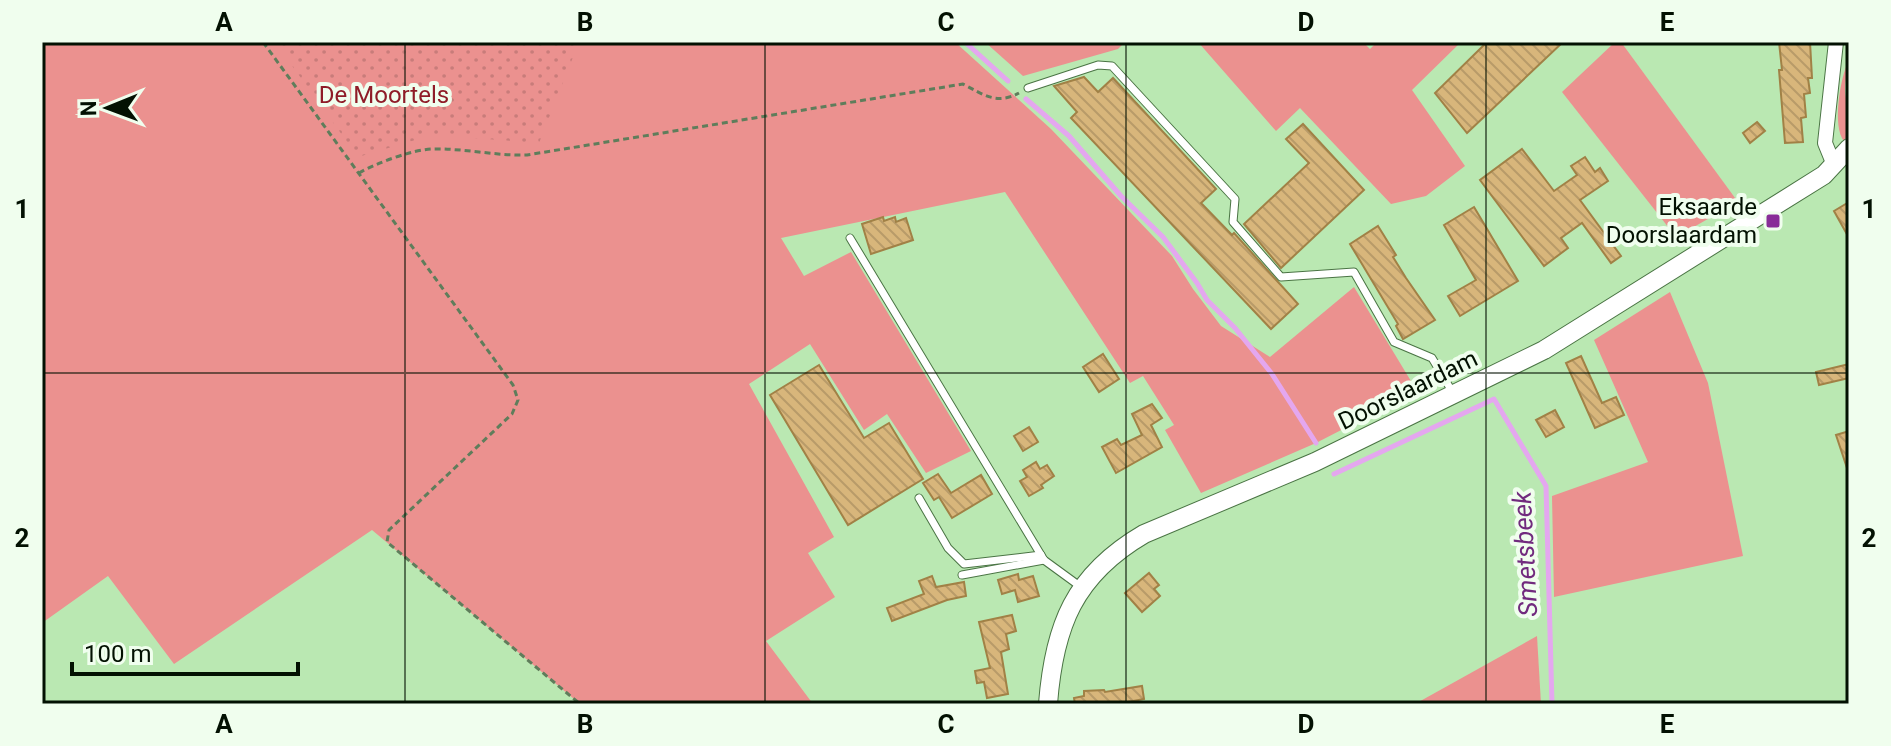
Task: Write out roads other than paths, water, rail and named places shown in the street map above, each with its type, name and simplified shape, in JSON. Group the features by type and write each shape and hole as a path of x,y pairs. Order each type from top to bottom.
{"street":[{"path":"1834,165 1825,143 1836,42"},
{"name":"Doorslaardam","path":"1048,704 1056,644 1081,587 1104,562 1144,534 1315,462 1544,350 1824,175 1849,148"}],"lane":[{"path":"1028,88 1098,65 1112,66 1235,199 1233,222 1281,277 1354,272 1394,342 1432,358 1454,395"},
{"path":"850,238 1042,558 1081,587"},
{"path":"919,498 948,548 964,564 1042,558"},
{"path":"962,575 1042,558"}],"waterway":[{"name":"Smetsbeek","path":"965,42 1008,81"},
{"name":"Smetsbeek","path":"1026,99 1069,136 1121,196 1163,237 1207,300 1235,328 1272,374 1316,443"},
{"name":"Smetsbeek","path":"1334,474 1494,399 1546,486 1552,704"}],"place":[{"name":"Eksaarde Doorslaardam","path":"1773,221"}],"park label":[{"name":"De Moortels","path":"384,95"}]}
